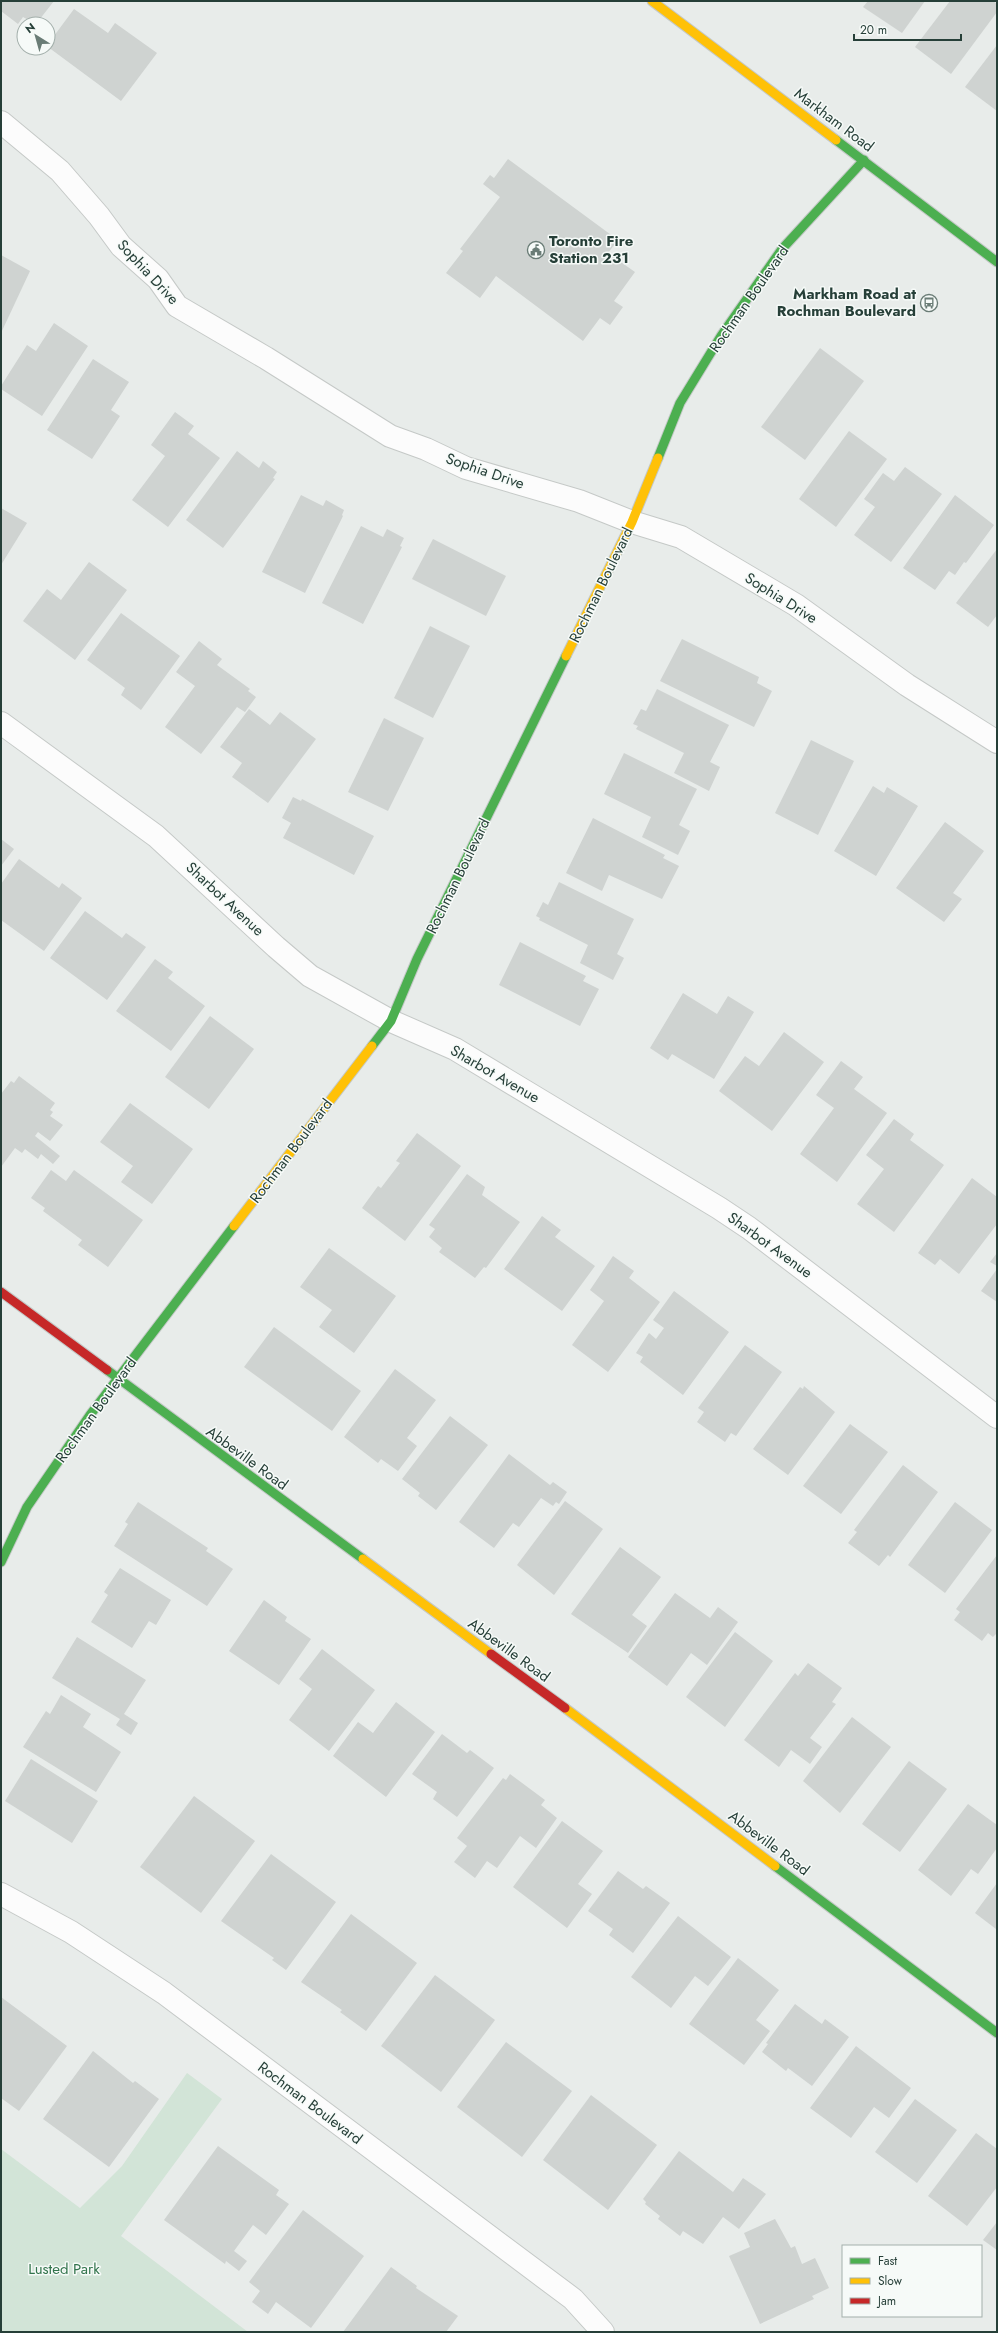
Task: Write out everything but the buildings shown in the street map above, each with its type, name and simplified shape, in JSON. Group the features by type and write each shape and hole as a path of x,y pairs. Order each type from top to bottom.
{"street":[{"name":"Markham Road","path":"652,1 997,262"},
{"name":"Sophia Drive","path":"1,122 60,171 99,216 121,246 158,279 177,306 266,358 390,436 426,449 466,468 579,501 632,522 681,537 796,605 906,685 997,742"},
{"name":"Rochman Boulevard","path":"1,1562 27,1507 117,1378 391,1021 417,959 632,522 680,403 721,336 782,249 864,160"},
{"name":"Sharbot Avenue","path":"1,723 156,836 276,947 310,976 391,1021 455,1049 731,1216 997,1417"},
{"name":"Abbeville Road","path":"1,1292 626,1753 997,2033"},
{"name":"Rochman Boulevard","path":"1,1894 71,1932 164,1993 573,2299 603,2332"}],"green space":[{"name":"Lusted Park","path":"187,2073 222,2099 121,2236 248,2332 1,2332 1,2149 80,2208 122,2166"}],"traffic: fast":[{"path":"836,140 997,262"},
{"path":"658,458 680,403 721,336 782,249 864,160"},
{"path":"372,1046 391,1021 417,959 566,656"},
{"path":"1,1562 27,1507 90,1415 234,1226"},
{"path":"107,1370 363,1559"},
{"path":"775,1866 997,2033"}],"traffic: slow":[{"path":"652,1 836,140"},
{"path":"566,656 632,522 658,458"},
{"path":"234,1226 372,1046"},
{"path":"363,1559 491,1654"},
{"path":"565,1708 775,1866"}],"traffic: jam":[{"path":"1,1292 107,1370"},
{"path":"491,1654 565,1708"}],"place":[{"name":"Toronto Fire Station 231","path":"536,250"},
{"name":"Markham Road at Rochman Boulevard","path":"929,303"}]}
